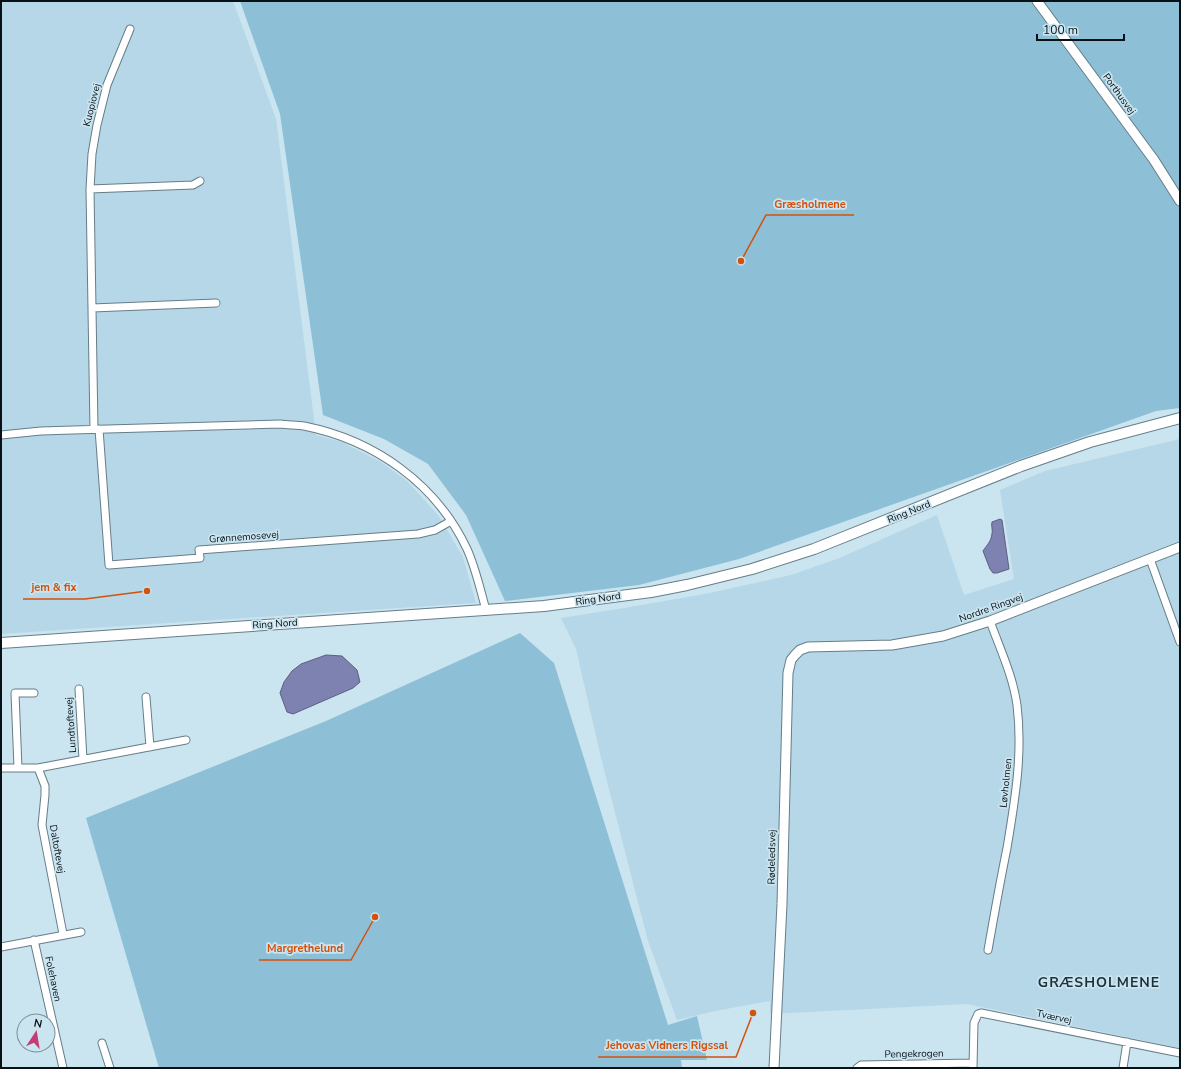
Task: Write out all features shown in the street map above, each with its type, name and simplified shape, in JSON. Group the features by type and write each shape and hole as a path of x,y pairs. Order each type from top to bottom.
{"main road":[{"name":"Ring Nord","path":"1,643 544,606 651,592 752,569 814,549 1021,466 1090,442 1180,419"}],"street":[{"name":"Porthusvej","path":"1037,1 1154,160 1180,201"},
{"name":"Kuopiovej","path":"97,429 92,308 90,189 92,154 97,125 107,85 130,29"},
{"path":"90,189 193,185 200,181"},
{"path":"92,308 216,304"},
{"path":"1,435 41,431 280,424 302,426 328,432 369,448 403,469 429,494 450,521 466,549 478,577 486,610"},
{"name":"Grønnemosevej","path":"97,429 110,565 200,558 199,550 418,534 435,530 450,521"},
{"name":"Nordre Ringvej","path":"800,650 815,646 876,646 912,642 943,636 990,621 1180,547"},
{"path":"1150,559 1180,642"},
{"name":"Løvholmen","path":"988,950 1016,799 1020,736 1017,704 1009,670 990,621"},
{"name":"Rødeledsvej","path":"774,1068 782,904 788,673 792,660 800,650"},
{"name":"Lundtoftevej","path":"79,689 83,759"},
{"path":"18,768 15,694 34,693"},
{"path":"146,697 150,747"},
{"name":"Lundtoftevej","path":"1,768 38,768 186,740"},
{"name":"Daltoftevej","path":"38,768 45,786 42,825 63,934"},
{"path":"1,947 63,934 81,932"},
{"name":"Folehaven","path":"34,940 63,1068"},
{"name":"Tværvej","path":"973,1066 974,1023 978,1014 985,1013 1180,1053"},
{"path":"1122,1068 1126,1042"},
{"path":"102,1043 110,1068"},
{"name":"Pengekrogen","path":"856,1068 860,1065 973,1066"}],"shaded area":[{"path":"1,1 233,1 276,119 316,435 342,442 381,462 407,481 438,515 463,557 476,603 1,634"},
{"path":"240,1 1180,1 1180,408 1156,411 739,559 639,585 505,601 466,515 428,464 384,439 323,415 280,114"},
{"path":"1180,439 1180,1048 967,1004 770,1014 770,1001 715,1011 677,1020 648,941 601,758 576,649 561,618 705,594 791,575 837,559 937,515 964,595 1014,579 1000,490 1045,471"},
{"path":"1000,519 1002,520 1009,569 993,573 983,551 990,542 992,522"},
{"path":"520,633 554,663 668,1025 697,1016 707,1060 681,1060 682,1068 159,1068 86,818 326,721"},
{"path":"326,655 342,656 357,670 360,682 353,688 293,714 287,712 280,693 284,682 292,671 301,664"}],"place":[{"name":"Græsholmene","path":"741,261"},
{"name":"jem & fix","path":"147,591"},
{"name":"Margrethelund","path":"375,917"},
{"name":"Jehovas Vidners Rigssal","path":"753,1013"}],"district":[{"name":"GRÆSHOLMENE","path":"1099,982"}]}
